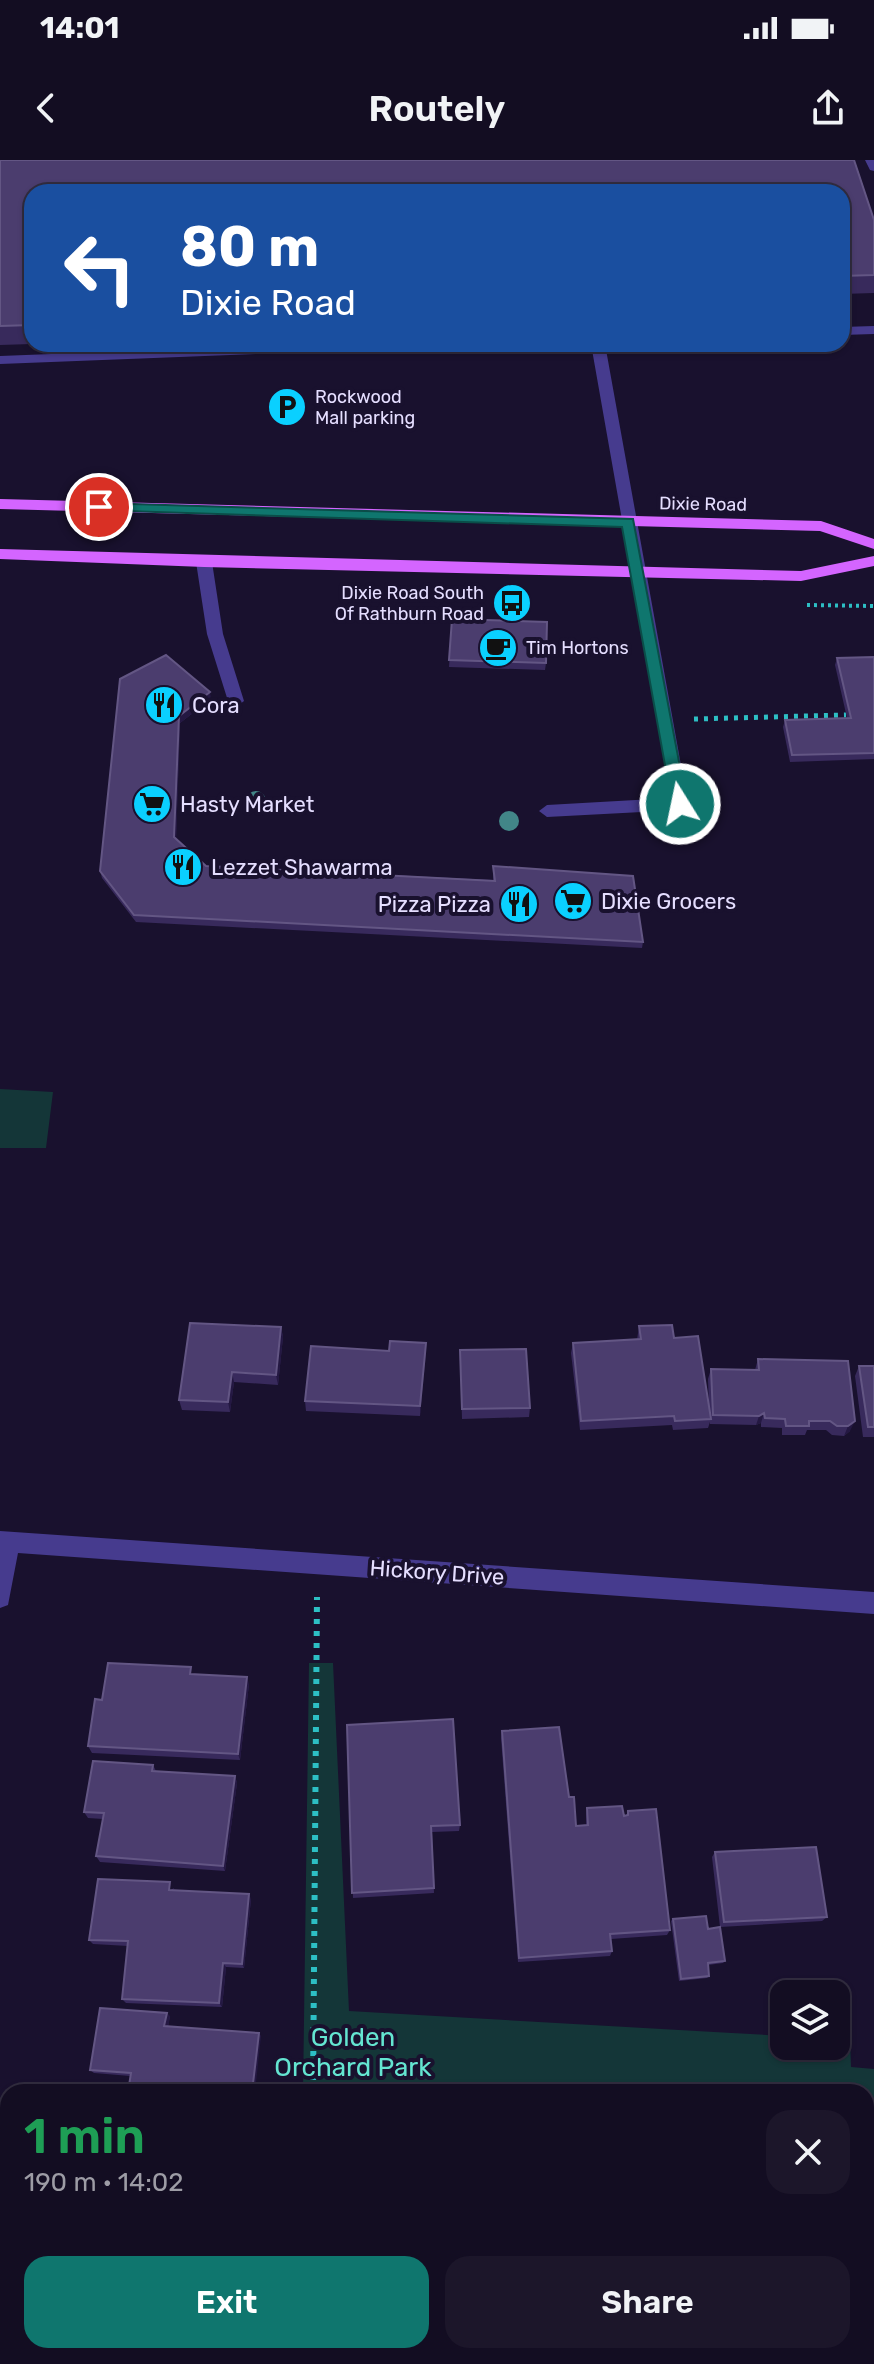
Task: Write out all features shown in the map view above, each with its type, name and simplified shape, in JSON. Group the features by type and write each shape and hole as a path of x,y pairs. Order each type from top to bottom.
{"main road":[{"name":"Dixie Road","path":"0,504 821,526 874,544"},
{"path":"0,554 801,576 874,561"}],"street":[{"path":"871,160 874,167"},
{"path":"850,331 874,330"},
{"path":"0,360 205,352"},
{"path":"547,811 680,804 599,352"},
{"path":"204,562 215,634 236,701"},
{"path":"0,1597 4,1541"},
{"name":"Hickory Drive","path":"4,1541 874,1603"}],"path":[{"path":"665,720 846,715"},
{"path":"313,2084 315,1617 319,1564"}],"green space":[{"path":"0,1089 53,1092 46,1148 0,1148"},
{"name":"Golden Orchard Park","path":"309,1663 333,1663 349,2011 770,2035 770,2060 850,2060 850,2040 851,2067 874,2069 874,2084 303,2084"}],"building":[{"path":"0,160 854,160 874,220 874,275 850,276 850,184 24,184 24,325 0,326"},
{"name":"Tim Hortons","path":"452,619 547,622 546,663 449,660"},
{"path":"166,655 210,692 179,716 174,837 206,866 495,881 493,866 633,876 643,942 134,915 100,871 120,679"},
{"path":"874,657 874,753 792,755 785,720 851,718 837,658"},
{"path":"190,1323 281,1327 276,1375 232,1372 228,1402 179,1400"},
{"path":"672,1325 674,1338 698,1336 711,1419 675,1421 674,1416 581,1421 573,1343 641,1339 639,1326"},
{"path":"390,1341 426,1343 420,1406 305,1401 311,1346 389,1351"},
{"path":"526,1349 530,1408 462,1409 460,1350"},
{"path":"758,1359 848,1361 855,1421 848,1426 837,1426 830,1421 809,1421 809,1426 786,1426 785,1419 765,1418 764,1413 759,1416 713,1415 711,1369 759,1370"},
{"path":"859,1366 874,1366 874,1427 868,1427"},
{"path":"108,1663 191,1667 190,1674 247,1677 238,1754 88,1746 95,1699 102,1700"},
{"path":"453,1719 460,1825 431,1826 434,1888 352,1893 347,1725"},
{"path":"559,1727 569,1797 574,1797 576,1826 588,1825 587,1808 622,1806 624,1816 628,1815 628,1811 656,1809 670,1930 610,1934 612,1951 519,1958 502,1731"},
{"path":"93,1761 153,1765 152,1771 235,1776 223,1866 96,1856 104,1813 84,1812"},
{"path":"816,1847 827,1917 724,1922 715,1852"},
{"path":"98,1879 170,1882 169,1890 249,1894 242,1964 223,1963 219,2003 122,1999 128,1941 89,1940"},
{"path":"706,1916 708,1929 720,1927 725,1961 708,1963 709,1976 681,1979 673,1919"},
{"path":"100,2008 167,2013 164,2026 259,2033 253,2084 129,2084 131,2073 90,2070"}],"place":[{"name":"Rockwood Mall parking","path":"287,407"},
{"name":"Dixie Road South Of Rathburn Road","path":"512,603"},
{"name":"Tim Hortons","path":"498,648"},
{"name":"Cora","path":"164,705"},
{"name":"Hasty Market","path":"152,804"},
{"name":"Lezzet Shawarma","path":"183,867"},
{"name":"Dixie Grocers","path":"573,901"},
{"name":"Pizza Pizza","path":"519,904"}],"route":[{"path":"99,507 628,522 680,804"}]}
